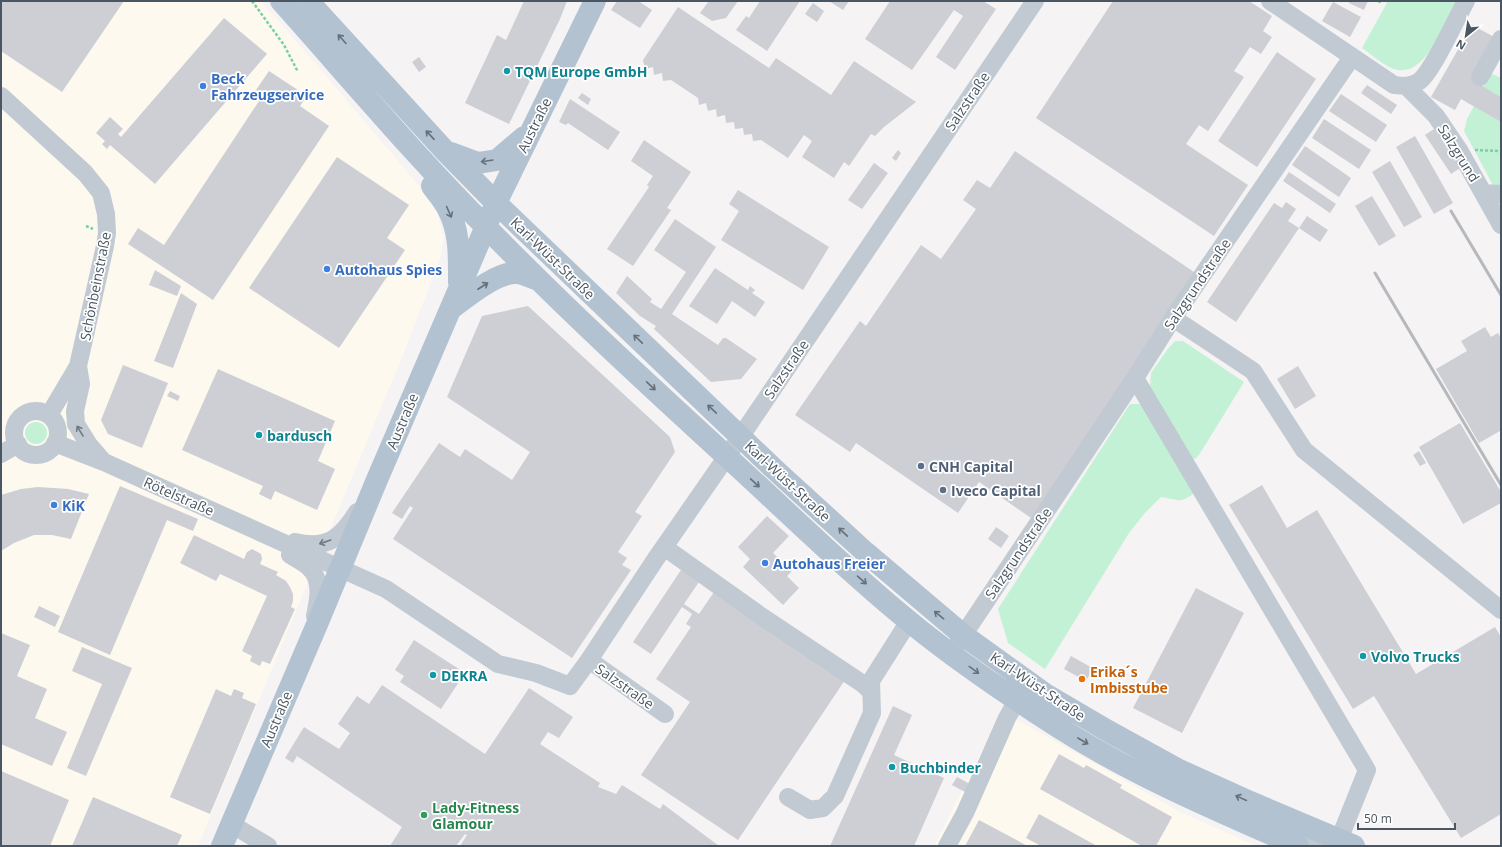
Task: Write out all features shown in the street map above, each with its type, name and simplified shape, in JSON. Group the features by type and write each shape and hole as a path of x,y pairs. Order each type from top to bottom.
{"main road":[{"name":"Karl-Wüst-Straße","path":"281,1 369,101 486,227 540,280 727,456 854,574 909,621 1017,700 1061,729 1128,768 1190,799 1298,846"},
{"name":"Karl-Wüst-Straße","path":"308,1 446,152 496,203 865,552 963,634 1045,694 1108,731 1177,769 1338,844"},
{"name":"Austraße","path":"222,846 496,203 594,1"},
{"path":"369,101 448,208 457,230 458,240 456,299"},
{"path":"446,152 478,162 497,160 530,132"},
{"path":"456,299 486,283 507,275 518,273 540,280"}],"street":[{"name":"Salzstraße","path":"665,714 589,660 664,547 741,436 1035,1"},
{"path":"1270,1 1394,85 1407,87 1420,81 1430,69 1466,1"},
{"path":"1480,77 1501,39"},
{"name":"Salzgrundstraße","path":"951,653 1135,378 1173,318 1352,57"},
{"name":"Salzgrund","path":"1407,87 1436,116 1459,150 1501,225"},
{"name":"Schönbeinstraße","path":"1,96 85,173 101,194 106,214 107,233 78,366 49,415"},
{"path":"1483,193 1501,194"},
{"path":"1173,318 1253,370 1304,450 1501,610"},
{"name":"Rötelstraße","path":"78,366 81,384 75,411 76,424 89,445 104,462"},
{"path":"1135,378 1367,770 1338,844 1259,819 1254,820 1251,826"},
{"path":"37,411 44,412 49,415 54,420 58,431 56,444 46,452 33,454 22,449 16,439 15,429 20,419 30,412 37,411"},
{"path":"1,454 18,444"},
{"name":"Rötelstraße","path":"56,444 104,462 386,589 498,664 536,673 570,686 589,660"},
{"name":"Rötelstraße","path":"258,531 307,545 317,545 334,539 343,533 349,526 376,482"},
{"name":"Rötelstraße","path":"258,531 306,564 313,571 319,596 312,634"},
{"path":"664,547 761,616 863,684 871,692"},
{"path":"788,797 810,810 823,808 835,796 872,714 871,681 909,621"},
{"path":"947,846 965,813 1007,718 1017,700"},
{"path":"231,824 268,846"}],"path":[{"path":"252,1 284,45 298,72"},
{"path":"1378,1 1382,3"},
{"path":"1459,150 1495,152 1501,150"}],"shaded area":[{"path":"1,1 261,1 425,193 437,213 444,237 440,259 403,355 198,846 1,846"},
{"path":"1002,711 1180,812 1257,846 934,846"}],"green space":[{"path":"1388,1 1456,1 1440,35 1424,58 1415,66 1405,70 1390,67 1362,48"},
{"path":"1490,73 1501,78 1501,97 1483,87"},
{"path":"1474,106 1501,122 1501,189 1495,189 1464,131 1467,119"},
{"path":"1175,341 1183,341 1244,382 1199,455 1195,459 1188,457 1150,387 1151,373"},
{"path":"1130,404 1144,404 1196,492 1183,500 1161,497 1144,514 1129,533 1045,669 1008,643 998,609"},
{"path":"36,422 44,425 47,433 44,441 36,444 28,441 25,433 28,425"}],"building":[{"path":"1,1 124,1 62,92 1,51"},
{"name":"TQM Europe GmbH","path":"524,1 567,1 560,19 509,124 465,103 497,35 506,40"},
{"path":"617,1 638,1 652,10 640,28 611,10"},
{"path":"709,1 738,1 726,18 712,21 700,13"},
{"path":"760,1 800,1 767,51 736,30 746,16 749,18"},
{"path":"829,1 849,1 843,10"},
{"path":"890,1 983,1 996,9 955,70 936,57 963,16 954,10 912,70 865,39"},
{"path":"1113,1 1249,1 1272,16 1263,31 1272,37 1261,54 1250,47 1234,71 1244,77 1208,131 1199,125 1186,144 1248,185 1214,236 1036,118"},
{"path":"1349,1 1368,1 1364,10 1349,3"},
{"path":"1333,2 1361,17 1350,37 1322,21"},
{"path":"813,3 824,11 817,22 805,14"},
{"path":"678,7 769,68 776,58 831,95 854,61 916,102 875,136 871,134 849,166 844,162 834,178 802,157 812,141 804,135 788,158 761,140 753,141 752,134 744,135 743,128 735,129 734,122 726,123 725,115 717,117 716,109 708,111 706,103 699,105 698,98 671,80 663,81 662,73 654,75 653,67 645,69 643,60"},
{"name":"Beck Fahrzeugservice","path":"224,18 267,54 155,184 110,145 107,149 102,144 105,141 96,133 110,117 123,129 118,134 121,137"},
{"path":"1472,25 1496,38 1472,80 1501,97 1501,122 1461,99 1455,110 1431,97"},
{"path":"1277,52 1316,79 1257,167 1218,141"},
{"path":"419,57 426,67 419,72 412,62"},
{"path":"269,71 307,96 300,106 329,126 213,300 128,244 138,228 164,245 263,95 256,90"},
{"path":"1367,85 1397,105 1391,114 1361,93"},
{"path":"582,93 591,99 588,105 578,98"},
{"path":"1341,94 1387,125 1376,142 1329,111"},
{"path":"570,99 620,132 608,150 568,123 566,125 559,122"},
{"path":"1324,119 1371,150 1359,169 1312,138"},
{"path":"1434,129 1460,168 1451,174 1425,135"},
{"path":"1415,136 1453,203 1434,214 1396,147"},
{"path":"644,140 691,172 667,208 671,210 633,266 607,249 649,187 647,185 653,176 631,161"},
{"path":"1305,146 1351,178 1339,197 1292,165"},
{"path":"898,150 901,153 896,161 892,158"},
{"path":"1015,151 1197,274 1031,518 979,482 958,513 856,443 850,452 795,415 860,321 866,326 921,245 941,259 976,209 963,200 977,180 990,188"},
{"name":"Autohaus Spies","path":"337,157 409,205 387,238 405,250 339,348 249,288"},
{"path":"1390,161 1422,217 1404,227 1372,172"},
{"path":"874,163 888,173 862,209 848,200"},
{"path":"1289,172 1336,204 1330,213 1283,181"},
{"path":"738,190 829,247 803,290 721,240 739,211 729,204"},
{"path":"1372,196 1396,236 1379,246 1355,206"},
{"path":"1286,202 1296,209 1288,221 1299,228 1236,322 1207,302 1274,203 1282,208"},
{"path":"1307,216 1328,230 1320,242 1299,228"},
{"path":"675,219 716,247 672,314 718,345 723,338 726,338 757,359 741,379 711,382 654,329 656,326 640,316 616,293 627,276 652,299 650,302 661,309 686,272 654,250"},
{"path":"715,268 748,290 750,286 755,290 752,293 765,302 755,317 732,301 717,324 689,306"},
{"path":"155,270 181,286 177,296 149,285"},
{"path":"181,293 197,304 173,368 154,361"},
{"path":"528,306 670,437 675,452 635,512 642,516 618,552 627,558 622,565 631,570 572,658 393,539 413,508 410,506 402,519 392,513 439,443 460,457 465,449 512,480 530,452 447,397 482,316"},
{"path":"1485,327 1491,337 1498,333 1501,338 1501,433 1500,431 1479,443 1436,369 1467,351 1461,341"},
{"path":"123,365 168,383 142,448 108,434 101,420"},
{"path":"1298,366 1316,396 1295,409 1277,379"},
{"name":"bardusch","path":"218,369 335,421 318,461 335,469 317,510 275,491 271,500 259,494 263,486 182,450"},
{"path":"170,391 180,396 178,401 167,396"},
{"path":"1460,423 1501,492 1501,503 1463,524 1419,447"},
{"path":"1419,451 1426,463 1420,466 1413,455"},
{"name":"Volvo Trucks","path":"1262,485 1287,528 1317,510 1416,674 1495,627 1501,637 1501,814 1461,838 1374,696 1353,709 1229,505"},
{"path":"120,486 198,519 193,531 167,520 110,655 58,632"},
{"path":"38,487 68,489 89,494 71,539 52,535 34,535 14,543 1,551 1,495 21,489"},
{"name":"Autohaus Freier","path":"767,516 789,536 773,553 792,571 787,576 799,588 783,605 743,567 750,559 738,547"},
{"path":"996,527 1009,536 1001,548 988,539"},
{"path":"194,535 244,559 247,552 252,549 261,554 262,559 260,564 278,572 276,575 286,581 290,587 293,594 291,607 295,609 270,664 262,661 260,666 250,661 252,656 242,651 267,596 220,574 216,581 180,563"},
{"path":"683,567 701,579 684,604 699,614 716,589 847,677 738,840 641,775 690,702 656,679 691,627 686,624 692,614 682,607 651,654 633,642"},
{"path":"1196,588 1244,613 1182,733 1133,708"},
{"path":"39,606 60,616 55,627 34,617"},
{"path":"1,633 30,645 17,676 47,689 35,718 67,732 52,766 1,744"},
{"name":"DEKRA","path":"414,640 465,673 441,709 400,682 404,676 395,670"},
{"path":"82,647 132,668 86,776 67,768 102,684 72,671"},
{"path":"1071,656 1096,670 1094,674 1091,672 1086,681 1064,669"},
{"path":"382,685 485,754 529,688 573,717 559,738 548,732 540,744 600,783 598,787 616,794 622,785 660,809 663,804 719,846 460,846 467,835 465,834 456,846 390,846 402,827 297,756 293,763 285,758 304,727 339,749 350,733 338,724 357,696 369,704"},
{"path":"216,689 231,696 234,689 244,693 242,698 256,704 210,814 170,797"},
{"name":"Buchbinder","path":"893,706 912,715 894,755 944,778 914,846 830,846"},
{"path":"1059,754 1084,768 1086,765 1122,785 1120,788 1172,817 1156,846 1142,846 1040,789"},
{"path":"1,771 69,800 50,846 1,846"},
{"path":"957,777 970,784 965,792 952,785"},
{"path":"93,797 182,835 177,846 72,846"},
{"path":"1039,814 1097,846 1041,846 1026,838"},
{"path":"979,820 1022,843 1027,846 965,846"}],"railway":[{"path":"1451,211 1501,295"},
{"path":"1375,273 1501,485"}],"place":[{"name":"TQM Europe GmbH","path":"507,71"},
{"name":"Beck Fahrzeugservice","path":"203,86"},
{"name":"Autohaus Spies","path":"327,269"},
{"name":"bardusch","path":"259,435"},
{"name":"CNH Capital","path":"921,466"},
{"name":"Iveco Capital","path":"943,490"},
{"name":"KiK","path":"54,505"},
{"name":"Autohaus Freier","path":"765,563"},
{"name":"Volvo Trucks","path":"1363,656"},
{"name":"DEKRA","path":"433,675"},
{"name":"Erika´s Imbisstube","path":"1082,679"},
{"name":"Buchbinder","path":"892,767"},
{"name":"Lady-Fitness Glamour","path":"424,815"}]}
